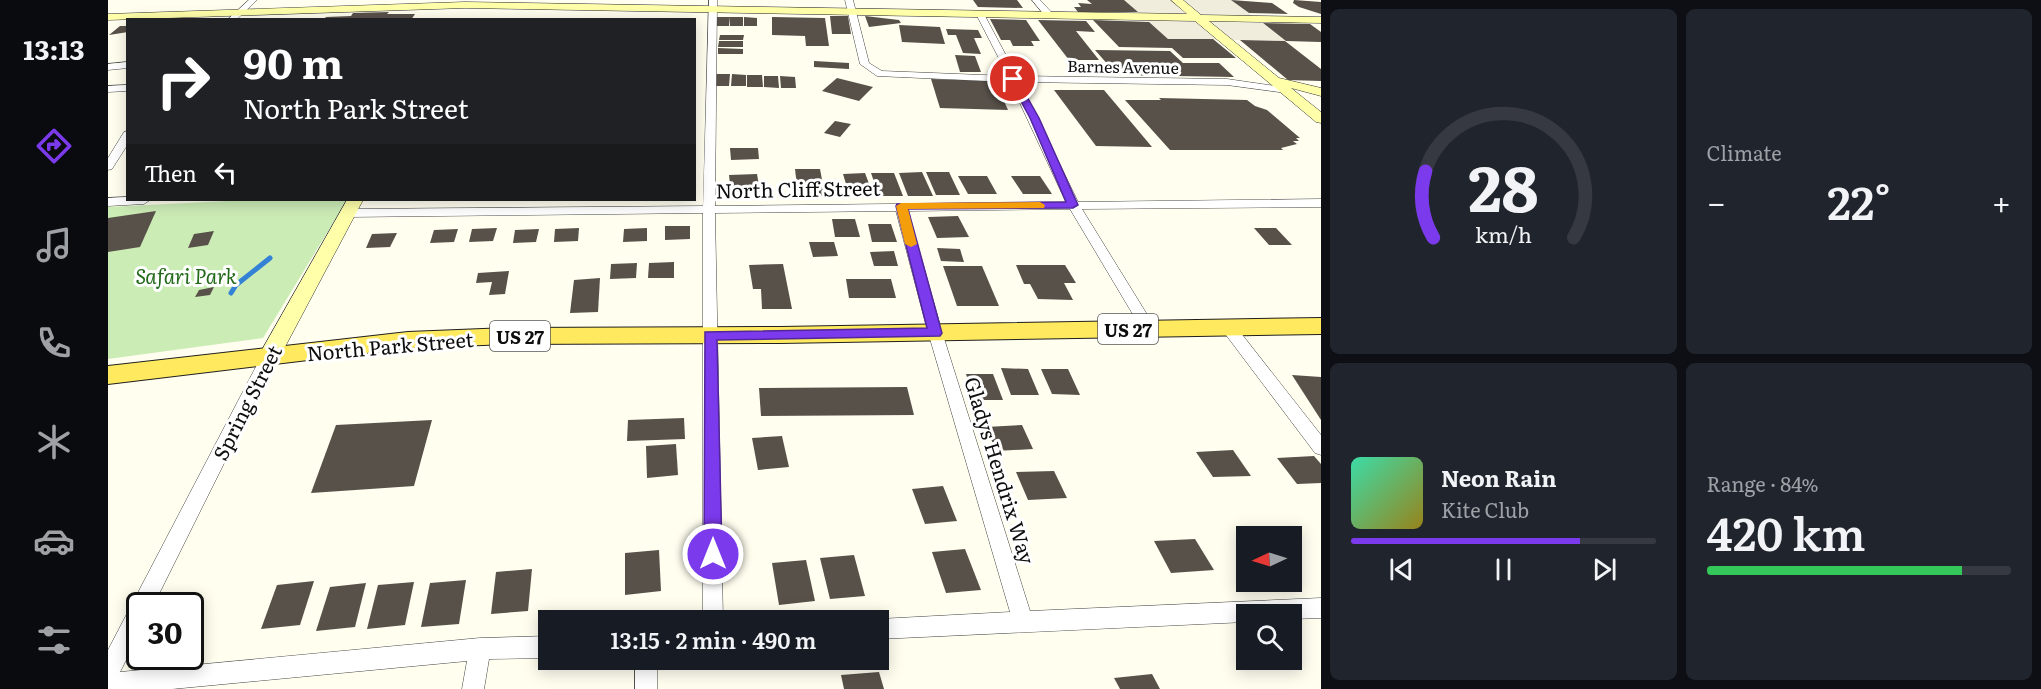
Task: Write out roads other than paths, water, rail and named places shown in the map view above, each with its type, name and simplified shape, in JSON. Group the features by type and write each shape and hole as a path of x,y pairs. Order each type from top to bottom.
{"main road":[{"name":"North Park Street","path":"108,375 408,340 508,336 935,333 1321,326"}],"street":[{"path":"233,18 253,0"},
{"path":"849,0 851,12"},
{"path":"1036,0 1049,15"},
{"path":"1176,0 1321,119"},
{"path":"457,18 466,2"},
{"path":"108,17 466,2 712,5 851,12 1321,20"},
{"path":"712,5 709,209 713,610"},
{"name":"Barnes Avenue","path":"851,12 865,64 870,70 880,74 1013,79 1228,82"},
{"path":"980,14 1034,118 1073,205 1149,329"},
{"path":"108,67 126,65"},
{"path":"1228,82 1271,78 1321,93"},
{"path":"1228,82 1292,94 1321,93"},
{"path":"108,89 126,88"},
{"path":"108,167 126,137"},
{"path":"108,202 126,201"},
{"name":"North Cliff Street","path":"351,206 709,209 1321,203"},
{"name":"Spring Street","path":"149,592 269,357 351,206"},
{"name":"Gladys Hendrix Way","path":"901,206 935,333 1023,621"},
{"path":"1228,327 1321,448"},
{"path":"889,628 1321,608"},
{"path":"108,672 126,637"},
{"path":"108,684 480,650 538,647"},
{"path":"473,689 480,650"},
{"path":"646,670 646,689"}],"waterway":[{"path":"231,293 236,285 270,258"}],"park label":[{"name":"Safari Park","path":"186,275"}]}
